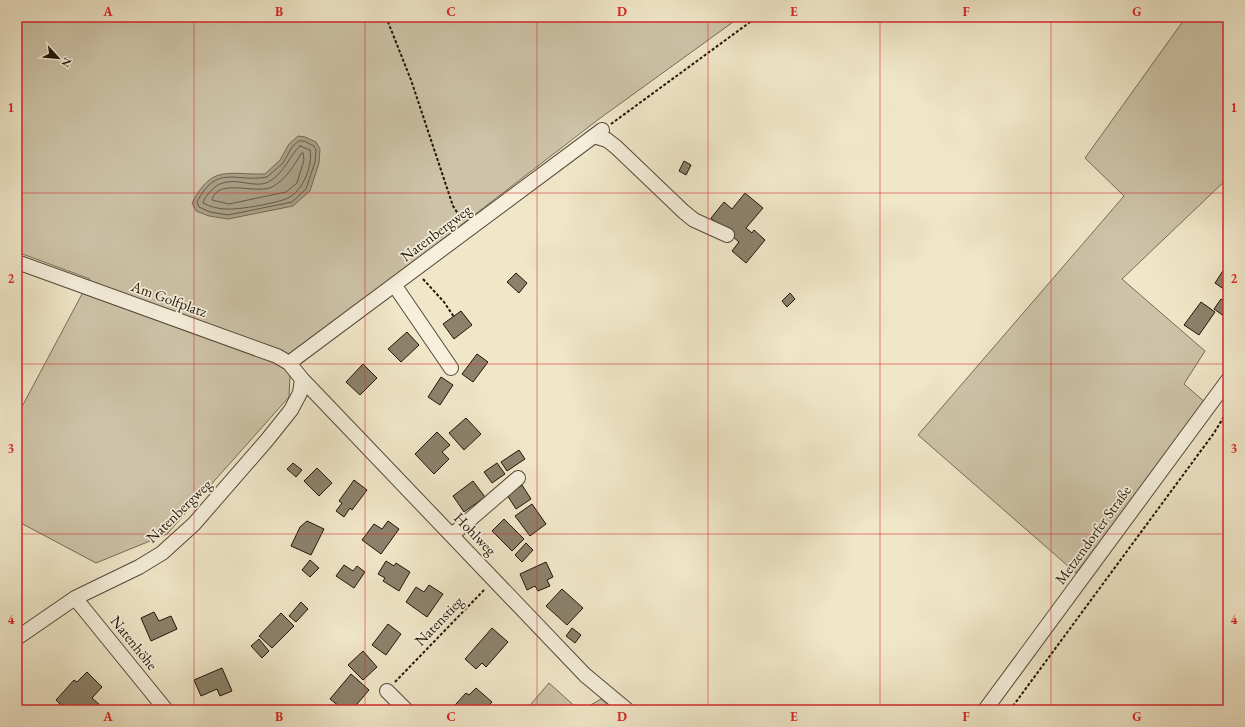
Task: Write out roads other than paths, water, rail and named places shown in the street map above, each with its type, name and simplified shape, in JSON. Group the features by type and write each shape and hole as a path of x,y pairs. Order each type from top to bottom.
{"street":[{"name":"Natenbergweg","path":"290,363 598,133 612,144 673,203 694,220 727,235"},
{"name":"Am Golfplatz","path":"17,262 277,356 290,363 302,379"},
{"path":"395,286 451,368"},
{"name":"Natenbergweg","path":"17,638 75,598 162,554 194,524 266,443 291,410 300,393 302,379"},
{"name":"Hohlweg","path":"302,379 452,534 585,675 627,710"},
{"name":"Metzendorfer Straße","path":"985,710 1228,380"},
{"path":"452,534 518,478"},
{"name":"Natenhöhe","path":"75,598 166,710"},
{"path":"387,691 406,710"}],"water":[{"path":"298,136 305,137 316,142 320,149 319,163 310,191 293,206 228,219 209,216 196,211 192,203 199,191 207,182 222,174 265,174 280,160 289,144"}]}
